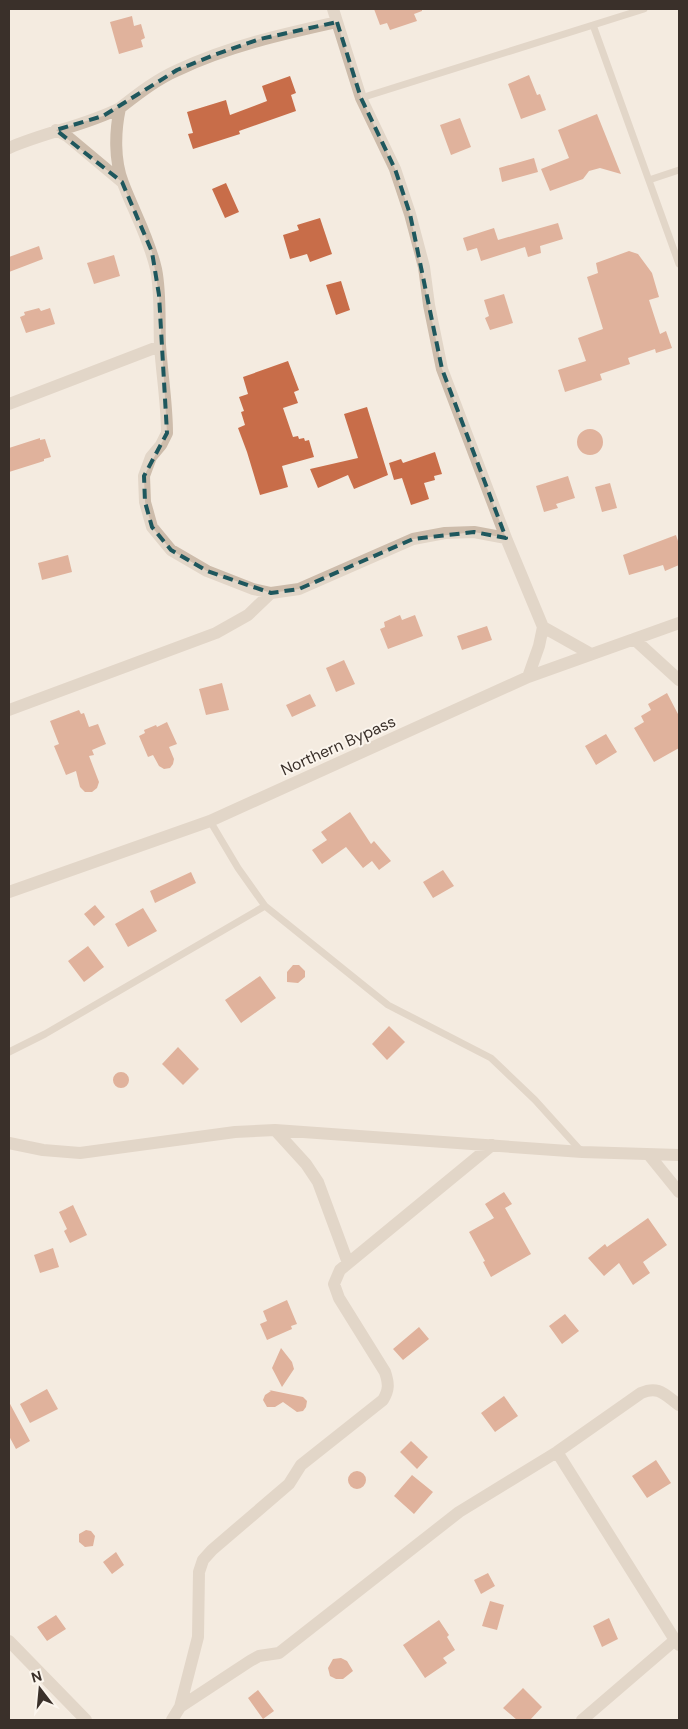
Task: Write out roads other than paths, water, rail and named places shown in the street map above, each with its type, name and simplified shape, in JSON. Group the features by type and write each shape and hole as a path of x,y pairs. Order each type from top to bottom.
{"street":[{"path":"333,9 361,98 395,169 407,205 424,267 429,305 442,369 506,538 543,627 539,646 528,677"},
{"path":"9,148 56,130 103,116 120,108 177,70 214,55 260,39 337,22"},
{"path":"120,108 116,142 122,182 145,231 152,252 159,296 160,346 167,433 151,458 144,476 144,502 152,527 171,550 207,571 253,589 271,593 299,589 413,539 445,533 474,532 506,538"},
{"path":"56,130 67,136 122,182"},
{"path":"9,404 160,346"},
{"path":"9,710 216,633 248,615 271,593"},
{"name":"Northern Bypass","path":"9,892 210,821 528,677 679,623"},
{"path":"543,627 591,654"},
{"path":"634,639 679,680"},
{"path":"9,1143 43,1150 80,1153 235,1132 275,1130 582,1152 679,1155"},
{"path":"275,1130 306,1164 318,1182 348,1263"},
{"path":"172,1720 180,1707 198,1637 199,1572 203,1560 212,1550 289,1484 301,1465 382,1400 388,1392 389,1382 385,1372 339,1298 334,1284 340,1270 492,1145"},
{"path":"649,1155 679,1192"},
{"path":"180,1707 259,1656 279,1653 459,1512 557,1452 641,1393 649,1390 658,1390 679,1405"},
{"path":"557,1452 677,1643 582,1720"},
{"path":"9,1641 86,1720"}],"lane":[{"path":"361,98 644,9"},
{"path":"593,24 679,264"},
{"path":"649,180 679,170"},
{"path":"210,821 238,868 265,906 388,1005 491,1058 535,1100 582,1152"},
{"path":"9,1052 45,1034 265,906"}]}
